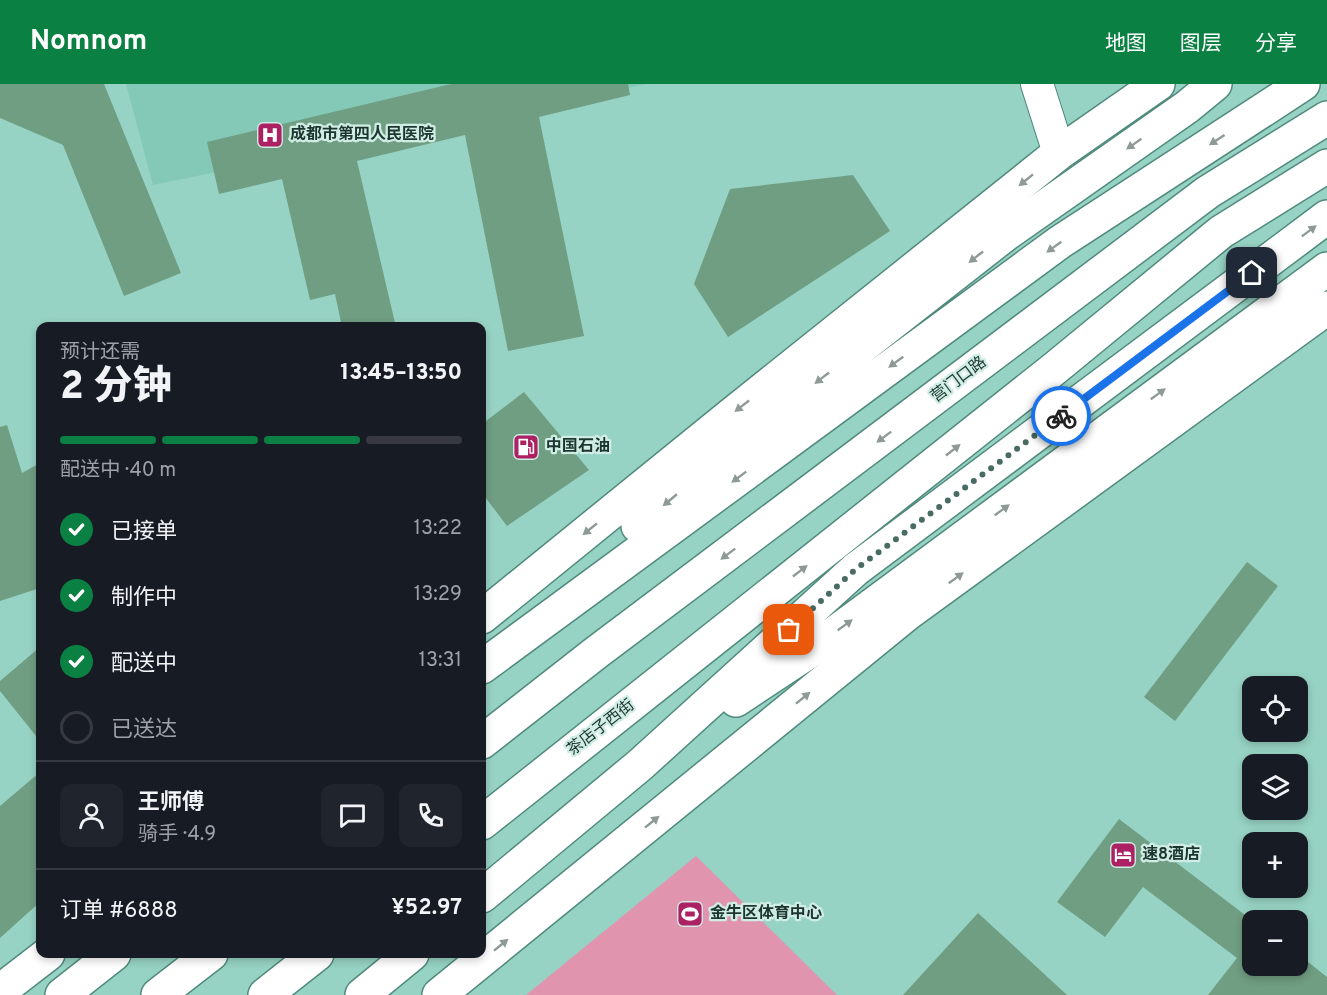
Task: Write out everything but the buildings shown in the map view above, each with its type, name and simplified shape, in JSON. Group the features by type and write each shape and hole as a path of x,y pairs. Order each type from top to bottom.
{"main road":[{"path":"486,614 1059,153 1158,84"},
{"path":"486,655 721,457 987,248 1187,107 1215,84"},
{"path":"486,664 1060,242 1303,84"},
{"name":"营门口路","path":"486,739 597,652 1208,192 1327,118"},
{"name":"茶店子西街","path":"486,821 1054,369 1221,232 1327,166"},
{"path":"486,893 640,765 856,569 1327,217"},
{"path":"640,765 813,649 1327,269"},
{"path":"486,957 907,614 1327,308"},
{"path":"0,991 43,958"},
{"path":"62,995 109,958"},
{"path":"158,995 206,958"},
{"path":"266,995 312,958"},
{"path":"362,995 407,958"},
{"path":"439,995 484,958"}],"street":[{"path":"1037,84 1059,153"}],"shaded area":[{"name":"成都市第四人民医院","path":"126,84 647,84 153,185"},
{"name":"金牛区体育中心","path":"696,856 837,995 526,995"}],"way so far":[{"path":"789,630 856,569 1061,416"}],"place":[{"name":"成都市第四人民医院","path":"270,135"},
{"name":"中国石油","path":"526,447"},
{"name":"速8酒店","path":"1123,855"},
{"name":"金牛区体育中心","path":"690,914"}],"route":[{"path":"1061,416 1252,273"}]}
